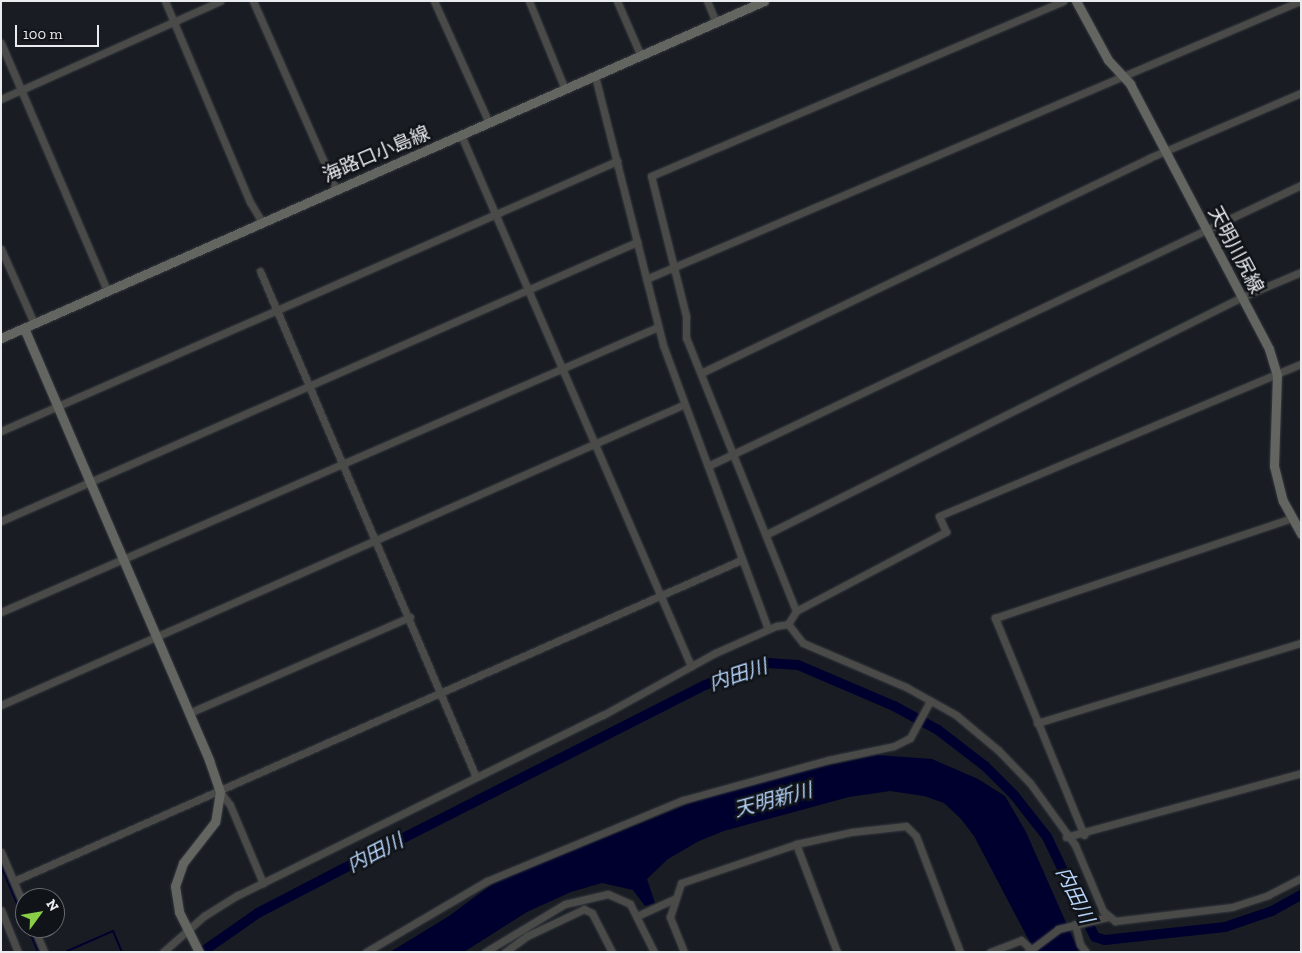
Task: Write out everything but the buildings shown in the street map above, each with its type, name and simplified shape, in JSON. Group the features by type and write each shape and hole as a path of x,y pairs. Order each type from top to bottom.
{"main road":[{"name":"海路口小島線","path":"1,338 764,1"},
{"name":"天明川尻線","path":"1076,1 1108,60 1125,78 1269,349 1277,375 1274,466 1292,518 1301,534"},
{"path":"24,328 189,713 220,792 215,822 183,863 176,879 175,903 199,952"}],"street":[{"path":"165,1 250,202 262,222"},
{"path":"1,99 220,1"},
{"path":"253,1 336,189"},
{"path":"434,1 489,123"},
{"path":"529,1 565,89"},
{"path":"616,1 641,56"},
{"path":"707,1 716,22"},
{"path":"796,611 735,453 686,338 686,316 651,176 1063,1"},
{"path":"646,279 1125,78 1300,1"},
{"path":"1,42 107,290"},
{"path":"595,76 658,327 685,404 710,465 741,560 768,629"},
{"path":"701,373 1165,151 1301,93"},
{"path":"461,135 594,446 691,666"},
{"path":"1,431 617,161"},
{"path":"710,465 1206,228 1301,185"},
{"path":"1,521 310,386 527,288 637,242"},
{"path":"1,249 34,323"},
{"path":"260,271 410,617 439,693 476,777"},
{"path":"767,534 1242,297 1301,272"},
{"path":"1,612 658,327"},
{"path":"162,952 188,932 204,916 263,883 603,715 691,666 768,629 788,624 796,611 946,532 939,516 1301,364"},
{"path":"1,705 376,542 685,404"},
{"path":"1084,834 995,618 1292,518"},
{"path":"14,882 741,560"},
{"path":"189,713 410,617"},
{"path":"788,624 803,643 894,681 967,723 1003,754 1030,783 1066,837 1075,845 1106,918"},
{"path":"1037,723 1301,643"},
{"path":"366,952 487,882 682,800 782,772 894,746 910,738 930,701"},
{"path":"1066,837 1084,834 1301,773"},
{"path":"220,792 230,805 263,883"},
{"path":"684,952 670,917 671,901 681,883 796,844 851,832 909,826 916,836 960,952"},
{"path":"796,844 837,952"},
{"path":"1,852 17,888"},
{"path":"990,952 1021,940 1029,950 1058,929 1106,918 1115,921 1226,908 1268,895 1301,878"},
{"path":"485,952 557,908 596,894 621,897 630,904 654,952"},
{"path":"637,916 671,901"},
{"path":"505,952 527,936 584,909 592,913 612,952"},
{"path":"1,910 18,952"},
{"path":"1072,925 1080,944 1086,952"},
{"path":"38,938 44,952"}],"water":[{"name":"天明新川","path":"877,755 932,759 978,779 1005,796 1026,832 1079,952 1035,952 974,836 961,819 944,803 924,796 890,791 849,797 724,831 699,841 668,859 647,879 655,903 645,906 633,890 602,883 571,892 527,912 464,952 390,952 449,916 495,882 693,802 802,771"}],"waterway":[{"name":"内田川","path":"202,952 258,913 356,862 705,685 768,663 798,665 894,706 938,730 985,766 1014,795 1047,837 1095,937 1105,940 1225,927 1272,911 1301,895"},
{"path":"1,866 15,899"},
{"path":"65,952 113,931 122,952"},
{"path":"32,938 38,952"}]}
